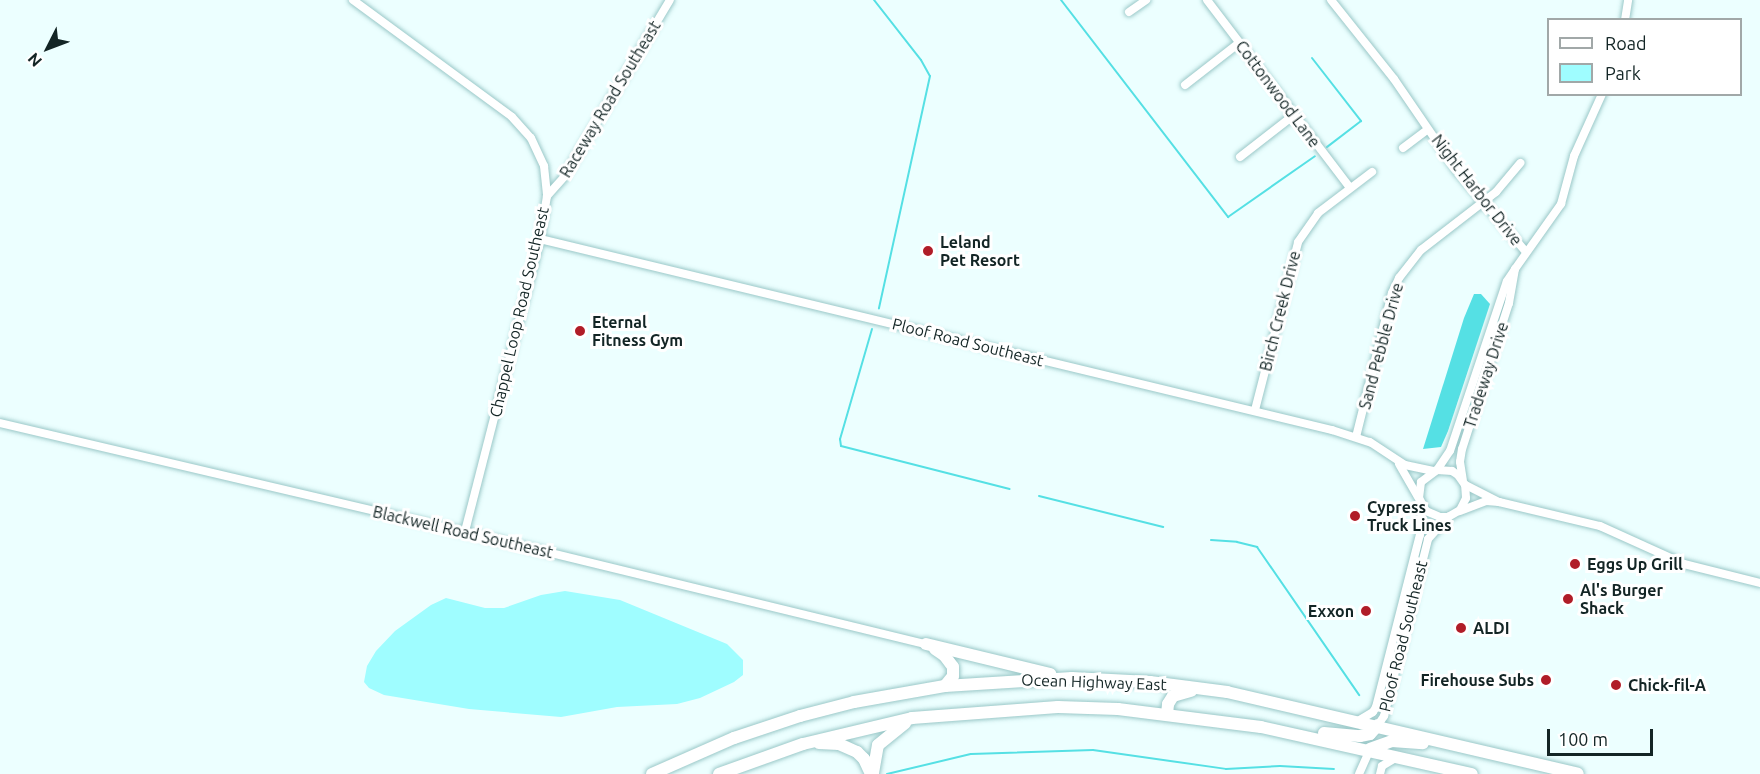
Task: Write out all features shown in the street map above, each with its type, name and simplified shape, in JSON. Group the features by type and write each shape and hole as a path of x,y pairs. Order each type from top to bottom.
{"highway":[{"path":"926,644 1072,678"},
{"path":"926,644 944,655 953,667 953,676 945,686"},
{"name":"Ocean Highway East","path":"652,774 734,738 800,716 881,697 945,686 1072,678 1142,681 1204,689 1378,725 1573,773"},
{"path":"1167,714 1168,704 1176,694 1204,689"},
{"name":"Ocean Highway East","path":"719,774 803,744 912,718 1058,707 1167,714 1261,727 1370,749 1472,774"},
{"path":"872,774 878,745 912,718"},
{"path":"1261,727 1360,736 1370,734 1378,725"},
{"path":"1370,749 1398,740 1482,750"},
{"path":"803,744 824,743 847,746 864,759 872,774"}],"street":[{"name":"Chappel Loop Road Southeast","path":"353,0 524,128 544,166 547,196 540,239 465,532"},
{"name":"Raceway Road Southeast","path":"547,196 564,177 670,0"},
{"path":"1129,12 1146,0"},
{"name":"Cottonwood Lane","path":"1207,0 1350,188"},
{"name":"Night Harbor Drive","path":"1331,0 1375,54 1484,203 1526,251"},
{"path":"1625,18 1628,0"},
{"path":"1185,85 1239,43"},
{"name":"Tradeway Drive","path":"1435,471 1450,451 1508,281 1526,251 1546,229 1561,204 1574,156 1601,96"},
{"path":"1240,157 1294,115"},
{"name":"Night Harbor Drive","path":"1403,148 1428,129"},
{"name":"Sand Pebble Drive","path":"1356,437 1392,293 1399,278 1421,250 1484,203 1502,187 1520,163"},
{"name":"Birch Creek Drive","path":"1255,410 1298,242 1318,213 1372,172"},
{"name":"Ploof Road Southeast","path":"540,239 1255,410 1356,437 1405,465 1435,471"},
{"name":"Tradeway Drive","path":"1464,482 1460,462 1462,449 1509,303 1515,269"},
{"name":"Blackwell Road Southeast","path":"0,423 465,532 926,644"},
{"name":"Ploof Road Southeast","path":"1358,721 1370,714 1376,707 1420,535 1420,501 1402,468 1392,457"},
{"path":"1499,502 1464,482 1452,471 1435,471 1421,482 1420,501 1433,515 1451,516 1486,501 1499,502 1600,526 1684,564 1760,583"},
{"path":"1451,516 1466,498 1464,482"},
{"name":"Ploof Road Southeast","path":"1378,725 1384,716 1428,539 1451,516"},
{"path":"1359,774 1370,749"},
{"path":"1380,774 1382,766 1398,757"}],"green space":[{"path":"565,591 620,600 727,644 743,660 743,675 734,682 700,698 677,704 617,707 561,717 469,709 384,695 369,688 364,682 367,666 376,651 395,631 431,605 446,598 485,608 504,608 541,595"}],"shaded area":[{"path":"1474,294 1481,294 1490,304 1441,447 1423,449 1464,318"}],"waterway":[{"path":"874,0 921,60 930,76 879,308"},
{"path":"1061,0 1228,217 1315,156"},
{"path":"1312,58 1361,121 1327,147"},
{"path":"872,329 840,439 841,446 1010,489"},
{"path":"1039,496 1163,527"},
{"path":"1211,540 1237,542 1257,547 1359,695"},
{"path":"887,774 971,754 1093,750 1226,769 1280,766 1334,769"}],"place":[{"name":"Leland Pet Resort","path":"928,251"},
{"name":"Eternal Fitness Gym","path":"580,331"},
{"name":"Cypress Truck Lines","path":"1355,516"},
{"name":"Eggs Up Grill","path":"1575,564"},
{"name":"Al's Burger Shack","path":"1568,599"},
{"name":"Exxon","path":"1366,611"},
{"name":"ALDI","path":"1461,628"},
{"name":"Firehouse Subs","path":"1546,680"},
{"name":"Chick-fil-A","path":"1616,685"}]}
